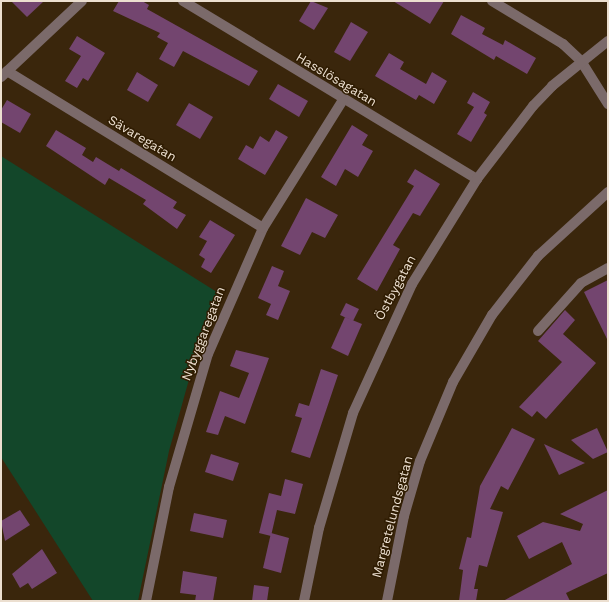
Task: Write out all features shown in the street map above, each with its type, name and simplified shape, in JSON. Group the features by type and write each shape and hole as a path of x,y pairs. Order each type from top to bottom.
{"street":[{"path":"4,74 82,1"},
{"name":"Hasslösagatan","path":"183,1 343,100 477,180"},
{"path":"492,1 563,44 581,61 608,104"},
{"name":"Östbygatan","path":"304,601 319,528 353,413 412,284 477,180 533,106 581,61 608,40"},
{"name":"Sävaregatan","path":"4,74 263,228"},
{"name":"Nybyggaregatan","path":"146,601 169,487 199,381 218,329 263,228 343,100"},
{"name":"Margretelundsgatan","path":"386,601 404,516 420,461 453,382 492,315 538,256 608,192"},
{"path":"538,331 581,283 608,268"}],"green space":[{"path":"1,156 220,294 190,376 169,451 138,601 93,601 1,457"}],"building":[{"path":"11,1 44,1 27,17"},
{"path":"119,1 142,1 149,5 147,9 258,71 249,86 183,51 174,67 159,59 168,43 157,37 160,33 113,11"},
{"path":"311,1 328,8 314,30 299,21"},
{"path":"393,1 444,1 430,24"},
{"path":"461,15 485,28 482,34 503,45 505,40 536,58 527,74 496,56 494,60 451,34"},
{"path":"351,22 368,32 350,61 334,52"},
{"path":"77,36 105,53 88,81 83,78 77,88 65,81 81,56 69,49"},
{"path":"389,53 404,62 400,69 426,84 432,72 447,81 434,104 419,95 416,100 375,76"},
{"path":"137,72 158,85 148,102 127,90"},
{"path":"278,84 308,101 299,117 269,99"},
{"path":"473,92 490,102 484,113 487,115 471,142 457,134 474,107 467,103"},
{"path":"7,100 31,114 20,133 1,122 1,110"},
{"path":"189,103 213,117 200,139 176,125"},
{"path":"352,125 368,135 362,145 373,151 358,177 345,169 336,186 321,177"},
{"path":"56,130 86,148 82,155 93,162 96,157 119,171 121,168 177,202 173,208 186,215 177,229 143,204 146,200 109,178 105,185 46,146"},
{"path":"276,130 288,137 265,175 238,159 246,145 253,149 260,136 269,142"},
{"path":"415,169 440,184 420,216 413,213 393,245 400,249 377,291 357,279 414,186 407,182"},
{"path":"306,198 338,215 325,238 312,232 300,255 281,246"},
{"path":"210,220 235,235 211,273 201,267 205,259 199,255 207,241 199,237"},
{"path":"272,266 284,271 278,286 290,291 278,320 266,315 271,304 258,298"},
{"path":"608,280 608,341 584,292"},
{"path":"346,303 359,309 353,321 340,315"},
{"path":"565,310 575,320 563,334 596,363 546,419 537,411 532,417 519,407 562,362 538,341"},
{"path":"345,317 362,324 348,356 331,348"},
{"path":"236,350 269,358 245,424 225,416 218,435 206,432 220,391 239,398 249,373 230,366"},
{"path":"321,369 338,375 310,458 291,452 302,418 295,416 299,403 309,406"},
{"path":"512,428 535,439 508,490 501,486 490,509 503,512 487,567 479,565 474,589 478,589 476,601 459,601 463,570 459,569 467,537 471,538 480,486"},
{"path":"597,428 608,452 593,459 571,440"},
{"path":"544,444 585,463 559,475"},
{"path":"211,454 239,463 233,481 205,472"},
{"path":"285,479 303,484 295,514 277,510 271,536 259,533 269,493 281,496"},
{"path":"608,490 608,573 566,593 570,601 503,601 572,564 562,542 529,559 517,536 543,522 580,531 583,524 560,514"},
{"path":"20,510 30,525 5,541 1,521"},
{"path":"194,513 227,520 223,538 190,531"},
{"path":"271,533 289,538 281,573 263,568"},
{"path":"42,549 57,573 32,589 28,583 20,588 12,574"},
{"path":"183,571 217,577 213,601 195,601 196,595 180,593"},
{"path":"254,585 269,587 267,601 252,601"}]}
